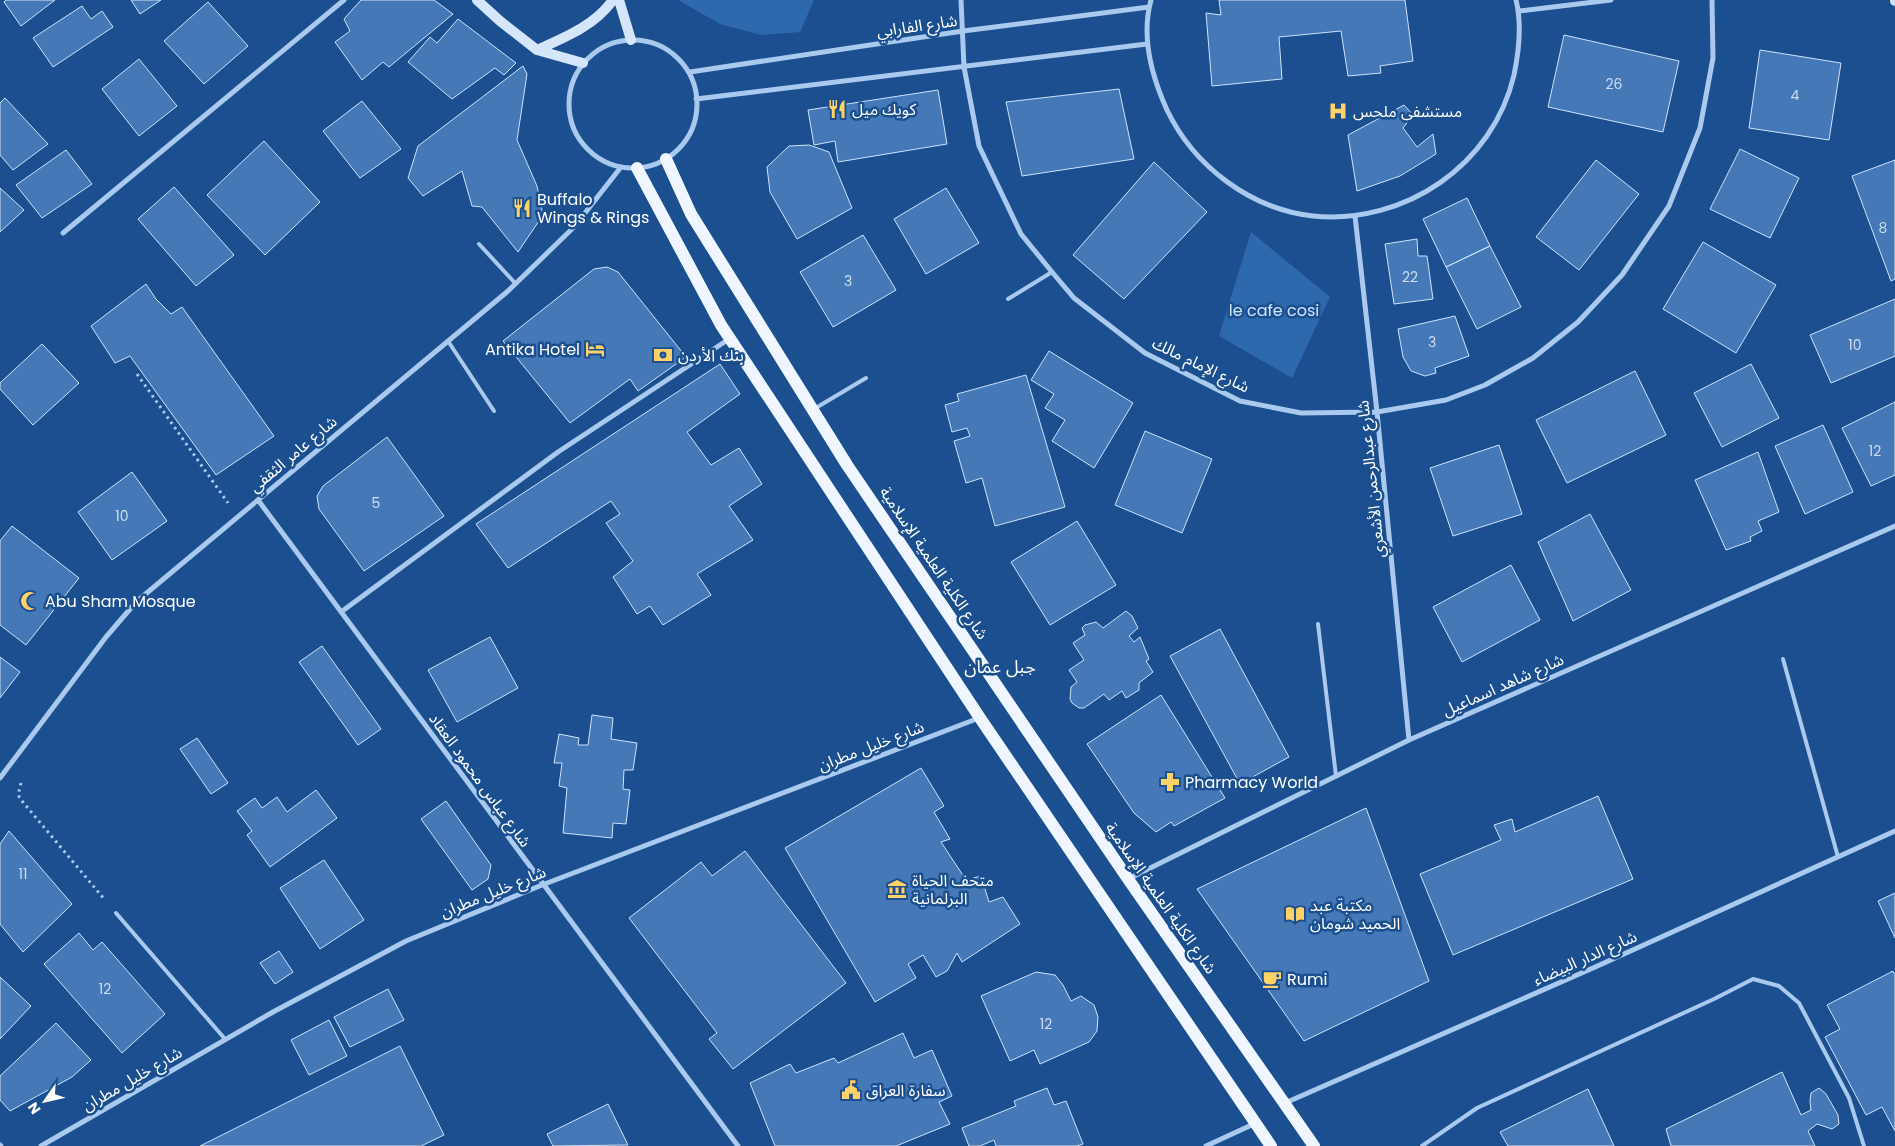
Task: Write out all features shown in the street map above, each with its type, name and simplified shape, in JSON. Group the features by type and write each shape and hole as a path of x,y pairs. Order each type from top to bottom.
{"main road":[{"name":"شارع الكلية العلمية الإسلامية","path":"666,159 692,214 847,465 1128,879 1314,1146"},
{"path":"637,168 730,339 980,718 1271,1146"}],"street":[{"path":"63,233 344,0"},
{"path":"477,0 500,22 537,50 583,63"},
{"path":"537,50 578,31 605,12 613,0"},
{"path":"619,0 631,40"},
{"name":"شارع الإمام مالك","path":"961,0 964,67 979,146 1021,234 1052,272 1074,298 1145,353 1240,400 1301,413 1377,412 1446,400 1485,385 1525,363 1578,322 1622,275 1668,206 1700,128 1713,58 1712,0"},
{"path":"1151,0 1147,44 1159,92 1177,129 1203,162 1235,188 1272,206 1313,216 1355,216 1395,207 1432,189 1465,163 1491,130 1509,93 1518,53 1518,11 1516,0"},
{"path":"1518,11 1611,0"},
{"name":"شارع الفارابي","path":"690,72 1149,7"},
{"path":"631,40 650,43 667,51 690,72 696,99 694,118 688,136 678,148 666,159 652,165 637,168 622,167 603,161 588,150 576,135 570,117 569,98 574,79 583,63 597,50 614,43 631,40"},
{"path":"696,99 1147,44"},
{"name":"شارع عامر الثقفي","path":"0,778 122,616 136,602 515,284 574,227 622,167"},
{"name":"شارع عبدالرحمن الأشعري","path":"1355,216 1377,412 1409,740"},
{"path":"341,612 558,452 730,339"},
{"name":"شارع عباس محمود العقاد","path":"258,500 542,885 738,1146"},
{"name":"شارع شاهد اسماعيل","path":"1128,879 1409,740 1895,526"},
{"name":"شارع خليل مطران","path":"41,1146 273,1012 406,941 542,885 980,718"},
{"name":"شارع الدار البيضاء","path":"1284,1103 1593,968 1895,831"},
{"path":"1206,1146 1256,1123"}],"lane":[{"path":"479,244 515,284"},
{"path":"1008,299 1052,272"},
{"path":"448,341 494,411"},
{"path":"813,410 866,378"},
{"path":"1318,624 1336,776"},
{"path":"1783,659 1838,857"},
{"path":"116,913 225,1039"},
{"path":"1422,1146 1476,1108 1754,979 1779,986 1798,1003 1849,1098 1864,1146"}],"path":[{"path":"137,374 237,516"},
{"path":"16,756 24,766 24,776 18,795 116,913"}],"green space":[{"path":"678,0 814,0 800,32 761,35 720,24"},
{"name":"le cafe cosi","path":"1251,232 1330,297 1292,378 1219,336"}],"building":[{"path":"6,0 55,0 21,26 4,2"},
{"path":"131,0 161,0 140,14"},
{"path":"361,0 434,0 453,14 389,67 383,62 362,80 335,42 350,31 344,19"},
{"path":"1219,0 1405,0 1413,61 1380,66 1381,73 1348,76 1341,31 1279,37 1282,79 1212,86 1206,13 1221,15"},
{"path":"208,2 248,46 204,84 164,41"},
{"path":"82,6 91,19 102,11 113,27 53,67 33,38"},
{"path":"458,19 516,63 504,75 495,68 452,99 408,62 430,37 437,43"},
{"path":"1564,35 1679,61 1663,132 1548,107"},
{"path":"1760,50 1841,63 1829,140 1749,128"},
{"path":"139,59 177,106 139,136 102,89"},
{"path":"523,66 527,74 517,140 537,186 543,215 518,252 482,207 472,206 462,171 423,196 408,178 418,146"},
{"path":"1119,89 1134,159 1022,176 1006,102"},
{"path":"938,90 947,144 838,162 835,141 814,145 808,110"},
{"path":"5,98 48,144 13,170 0,155 0,103"},
{"path":"362,101 401,149 360,178 323,131"},
{"path":"1404,105 1413,115 1403,128 1417,147 1433,134 1436,154 1400,176 1357,191 1348,135"},
{"path":"264,141 320,202 265,255 207,195"},
{"path":"809,145 829,152 852,208 797,239 770,192 767,167 789,146"},
{"path":"1740,149 1799,178 1770,238 1710,209"},
{"path":"66,150 92,184 42,218 16,185"},
{"path":"1596,160 1639,194 1579,270 1536,237"},
{"path":"1895,160 1895,279 1891,281 1852,176"},
{"path":"1154,162 1207,212 1124,299 1073,255"},
{"path":"174,187 234,255 196,286 138,219"},
{"path":"0,188 24,210 0,232"},
{"path":"946,188 979,243 926,274 894,219"},
{"path":"1467,198 1490,246 1446,267 1423,219"},
{"path":"863,235 896,290 833,327 800,272"},
{"path":"1417,239 1418,256 1427,256 1433,299 1394,304 1385,244"},
{"path":"1703,242 1776,285 1736,353 1663,309"},
{"path":"1490,246 1521,307 1477,329 1446,267"},
{"name":"Antika Hotel","path":"607,267 618,272 686,357 638,391 630,379 570,423 503,341 594,269"},
{"path":"146,284 156,299 171,314 182,307 274,436 216,475 130,356 115,363 91,326"},
{"path":"1895,299 1895,356 1831,383 1810,335"},
{"path":"1455,316 1469,356 1435,368 1436,373 1425,376 1411,371 1403,357 1398,329"},
{"path":"42,344 79,383 33,425 0,389 0,383"},
{"path":"1049,351 1133,403 1094,468 1052,441 1065,420 1045,408 1054,394 1031,380"},
{"path":"720,364 740,394 687,432 711,465 739,448 762,484 729,506 753,540 697,574 711,595 663,625 650,606 637,614 613,577 633,561 606,523 620,514 611,501 508,568 476,524"},
{"path":"1751,364 1779,418 1722,447 1694,393"},
{"path":"1635,371 1666,435 1567,483 1536,420"},
{"path":"1026,375 1065,507 995,526 982,478 966,483 954,441 970,436 967,428 952,432 945,405 959,401 957,394"},
{"path":"1895,402 1895,475 1871,486 1842,428"},
{"path":"1823,425 1853,492 1805,514 1775,446"},
{"path":"1145,431 1212,459 1182,533 1115,505"},
{"path":"387,437 444,516 364,571 319,509 317,496 323,486"},
{"path":"1499,445 1522,514 1453,536 1430,468"},
{"path":"1758,452 1779,512 1758,521 1762,531 1750,537 1751,541 1726,550 1695,480"},
{"path":"132,472 167,521 112,560 78,512"},
{"path":"1590,514 1631,590 1573,621 1538,542"},
{"path":"1077,521 1116,585 1050,625 1011,562"},
{"name":"Abu Sham Mosque","path":"12,526 79,578 26,645 0,625 0,541"},
{"path":"1511,565 1540,620 1462,662 1433,607"},
{"path":"1126,611 1132,616 1138,628 1129,636 1134,642 1140,637 1149,659 1146,661 1153,672 1139,683 1139,690 1126,698 1122,691 1109,700 1104,694 1084,708 1079,708 1070,699 1071,687 1077,682 1069,670 1084,660 1073,643 1085,635 1082,628 1085,625 1096,622 1103,628"},
{"path":"1220,629 1289,757 1240,784 1170,656"},
{"path":"490,637 518,688 457,722 428,670"},
{"path":"322,646 381,729 358,745 299,662"},
{"path":"0,657 20,672 0,698"},
{"path":"1161,695 1225,798 1174,826 1171,822 1156,832 1134,813 1087,744"},
{"path":"592,715 613,718 611,739 637,743 633,770 624,770 623,789 630,790 626,824 613,823 612,838 563,833 567,788 559,786 562,763 554,763 559,734 579,738 578,745 588,745"},
{"path":"197,738 228,783 211,794 180,749"},
{"name":"متحف الحياة البرلمانية","path":"921,768 944,806 934,812 950,839 941,842 966,880 981,876 989,902 1003,897 1020,924 962,962 957,953 947,971 936,977 923,955 908,964 916,978 875,1002 785,848"},
{"path":"316,790 337,818 270,867 247,835 252,831 237,811 255,798 262,808 277,797 287,812"},
{"path":"1598,796 1633,879 1453,955 1420,874 1501,840 1494,825 1512,819 1515,832"},
{"path":"446,801 491,865 488,879 472,890 421,819"},
{"path":"1366,808 1429,981 1304,1041 1197,889"},
{"path":"9,831 72,904 23,952 0,924 0,844"},
{"path":"745,851 846,983 733,1069 709,1039 717,1033 629,918 701,862 712,876"},
{"path":"324,860 364,920 320,949 280,888"},
{"path":"1895,893 1895,938 1878,901"},
{"path":"79,933 93,950 102,942 165,1014 122,1053 44,964"},
{"path":"279,951 293,972 275,984 260,963"},
{"path":"1893,971 1895,975 1895,1131 1882,1107 1866,1115 1825,1037 1840,1029 1827,1005"},
{"path":"1036,972 1055,975 1063,985 1071,1001 1081,996 1094,1005 1098,1017 1097,1031 1089,1042 1040,1064 1034,1050 1010,1061 981,996"},
{"path":"0,977 31,1006 0,1039"},
{"path":"388,989 404,1020 350,1047 334,1017"},
{"path":"329,1020 347,1056 309,1075 291,1040"},
{"path":"56,1023 91,1060 72,1077 10,1111 0,1100 0,1076"},
{"name":"سفارة العراق","path":"903,1033 914,1058 932,1050 952,1096 939,1102 950,1124 896,1146 775,1146 750,1083 790,1064 796,1073 834,1058 838,1063"},
{"path":"400,1046 444,1135 421,1146 200,1146"},
{"path":"1782,1072 1801,1115 1811,1110 1811,1093 1819,1088 1826,1094 1838,1115 1839,1124 1832,1129 1817,1124 1808,1131 1815,1146 1671,1146 1666,1129"},
{"path":"1047,1088 1054,1105 1066,1101 1083,1144 1077,1146 996,1146 994,1140 980,1146 969,1146 962,1128 1016,1106 1014,1101"},
{"path":"1588,1089 1614,1146 1508,1146 1500,1132"},
{"path":"608,1104 628,1145 553,1146 547,1134"}],"place":[{"name":"كويك ميل","path":"837,109"},
{"name":"مستشفى ملحس","path":"1338,111"},
{"name":"Buffalo Wings & Rings","path":"522,208"},
{"name":"Antika Hotel","path":"595,349"},
{"name":"بنك الأردن","path":"663,355"},
{"name":"Abu Sham Mosque","path":"30,601"},
{"name":"Pharmacy World","path":"1170,782"},
{"name":"متحف الحياة البرلمانية","path":"897,889"},
{"name":"مكتبة عبد الحميد شومان","path":"1295,914"},
{"name":"Rumi","path":"1272,979"},
{"name":"سفارة العراق","path":"851,1090"}],"district":[{"name":"جبل عمان","path":"1000,666"}]}
